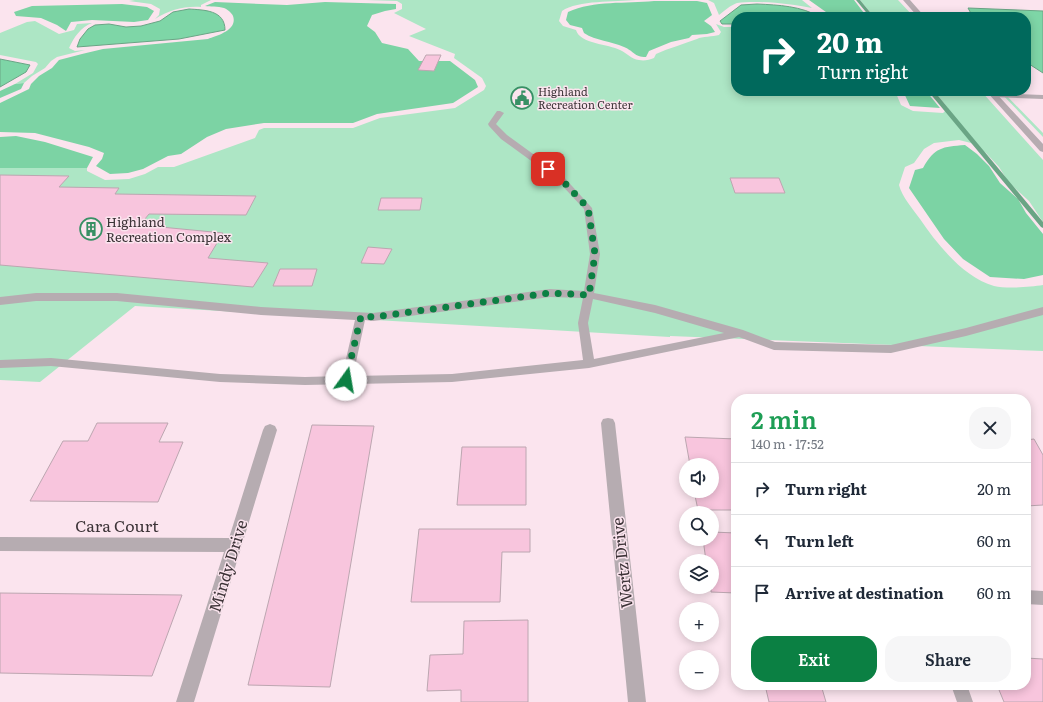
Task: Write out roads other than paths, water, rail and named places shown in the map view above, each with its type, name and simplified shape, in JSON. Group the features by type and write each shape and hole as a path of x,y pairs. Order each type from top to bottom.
{"street":[{"path":"906,0 917,12"},
{"path":"995,96 1043,149"},
{"name":"Wertz Drive","path":"608,423 637,702"},
{"name":"Mindy Drive","path":"185,702 270,430"},
{"name":"Cara Court","path":"0,544 234,544"}],"lane":[{"path":"1030,96 1043,97"},
{"path":"500,113 492,124 504,137 559,177 588,208 595,254 583,323 589,364"},
{"path":"0,300 36,297 117,297 262,311 374,317 550,293 589,295 655,309 739,333 774,346 891,349 966,332 1043,312"},
{"path":"346,380 361,316"},
{"path":"0,364 51,362 220,378 305,381 452,378 544,370 589,364 739,333"},
{"path":"1031,597 1043,598"},
{"path":"961,690 965,702"}],"waterway":[{"path":"858,0 868,12"},
{"path":"935,96 1043,226"}],"place":[{"name":"Highland Recreation Center","path":"522,98"},
{"name":"Highland Recreation Complex","path":"91,229"}]}
